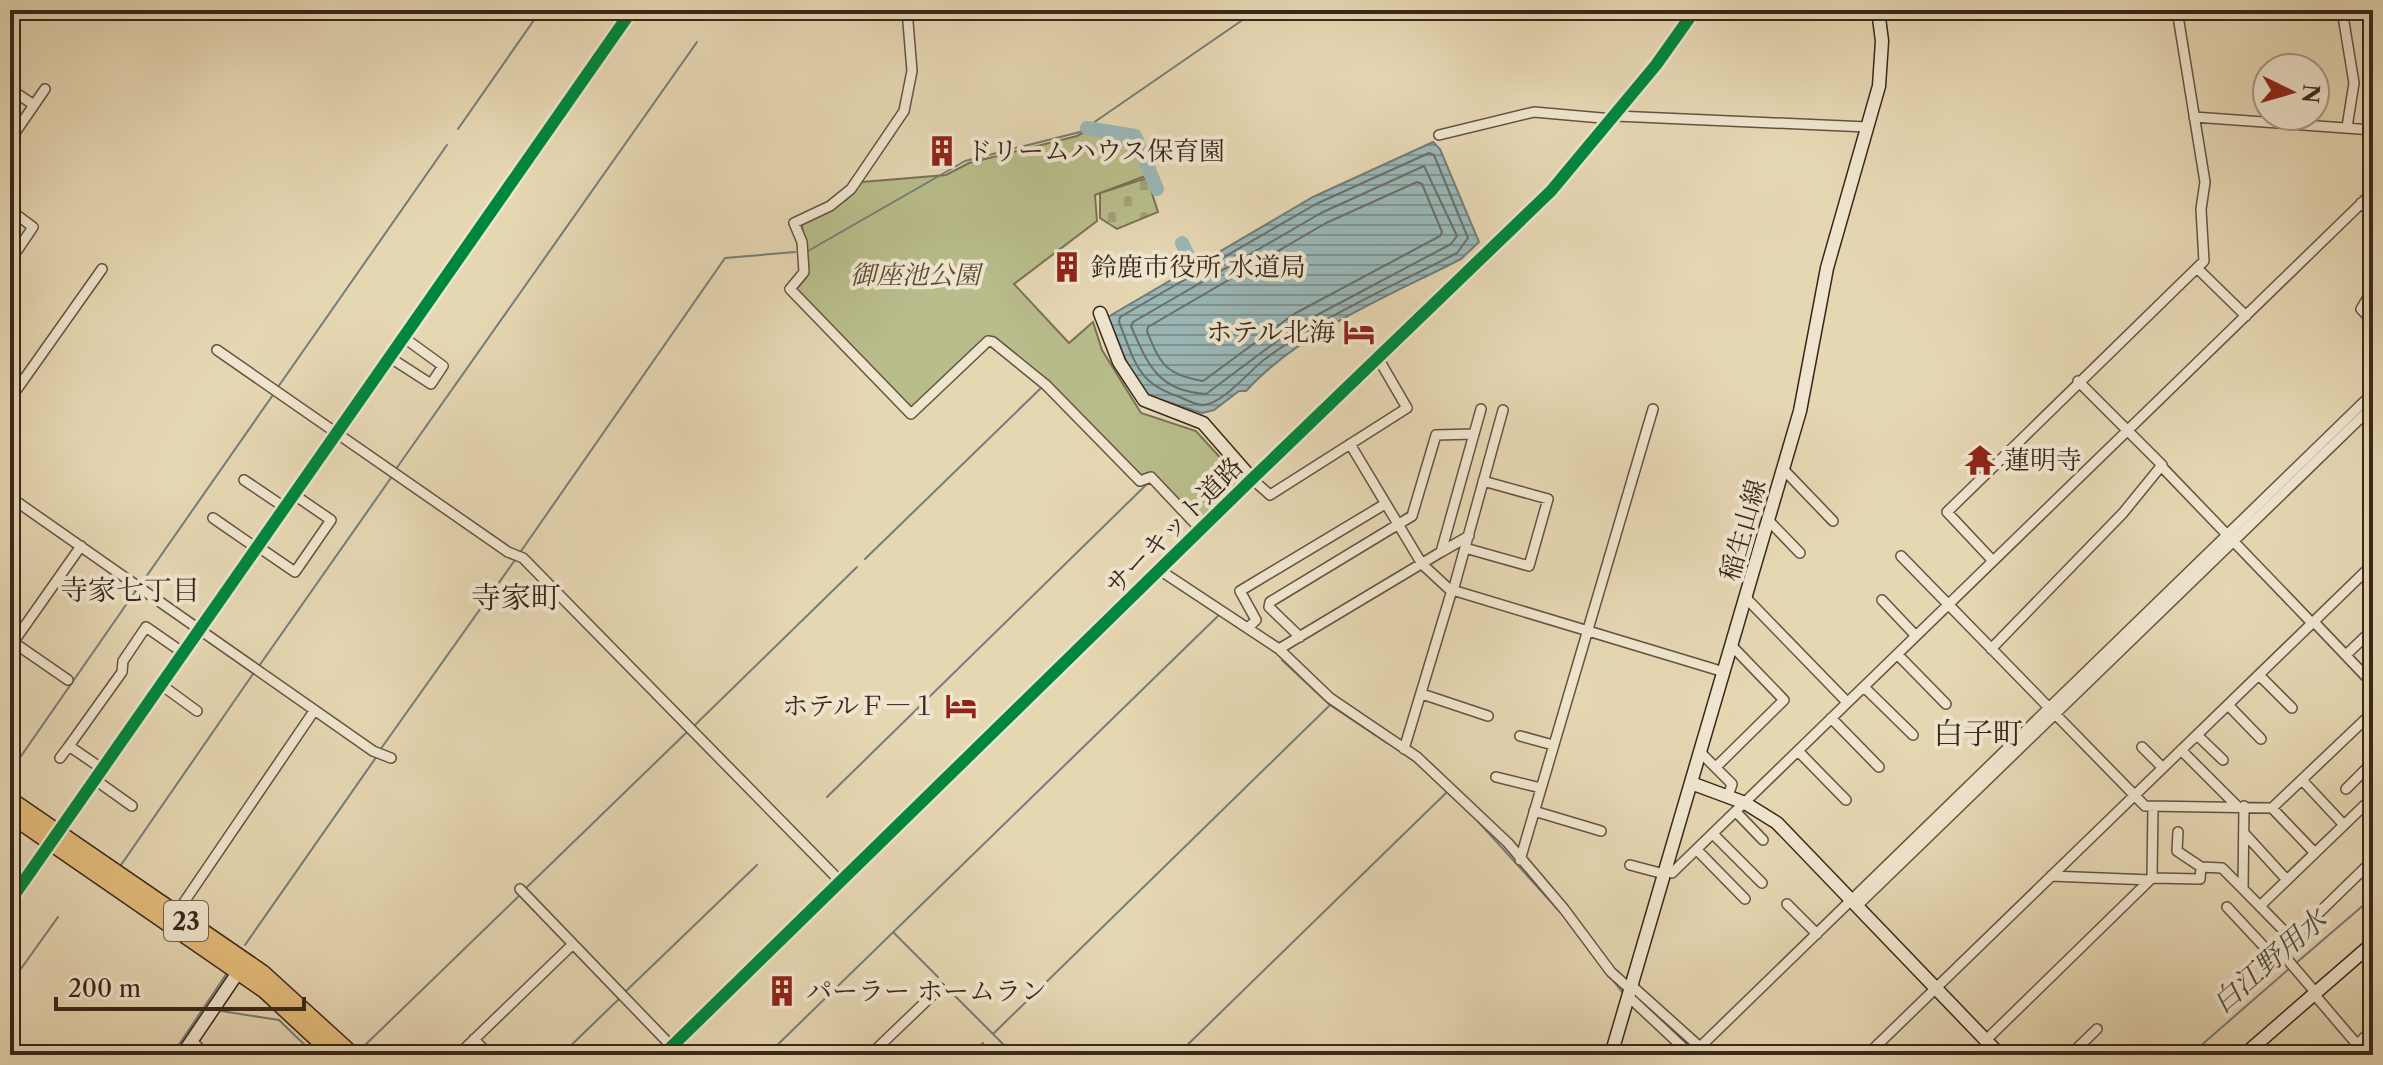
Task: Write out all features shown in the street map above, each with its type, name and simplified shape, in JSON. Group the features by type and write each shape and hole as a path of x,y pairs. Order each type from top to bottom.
{"highway":[{"name":"23","path":"10,800 53,837 299,1004 352,1055"},
{"name":"23","path":"10,814 53,837 176,914 242,966 335,1055"}],"street":[{"path":"10,901 632,10"},
{"path":"907,10 912,71 904,111 851,189 830,206 794,223 802,242 804,272 790,289 911,414 988,341 993,342 1046,385 1140,481 1151,477 1202,531"},
{"name":"サーキット道路","path":"672,1052 1252,479 1551,191 1614,118 1695,10"},
{"name":"稲生山線","path":"1611,1055 1668,873 1691,783 1800,411 1827,268 1881,69 1878,10"},
{"path":"1993,561 1947,512 2204,261 2201,209 2205,182 2177,10"},
{"path":"2342,10 2354,83 2347,127"},
{"path":"10,89 34,105"},
{"path":"10,140 45,89"},
{"path":"1439,135 1534,112 1867,127"},
{"path":"2194,117 2373,130"},
{"path":"1630,865 1668,873 1697,850 2373,192"},
{"path":"2361,203 2373,215"},
{"path":"10,261 33,227 11,212"},
{"path":"2197,268 2246,316"},
{"path":"10,399 102,269"},
{"path":"2373,289 2361,309 2373,322"},
{"path":"1100,313 1119,362 1144,400 1203,423 1270,495 1407,408 1378,358"},
{"path":"389,357 431,384 443,366 403,337"},
{"path":"217,350 516,556 841,882"},
{"path":"2078,381 2373,684"},
{"path":"1630,990 1700,1047 2052,712 2373,393"},
{"path":"2230,537 2373,406"},
{"path":"1441,552 1481,409"},
{"path":"1520,860 1653,409"},
{"path":"1404,749 1469,536 1503,410"},
{"path":"1300,637 1269,607 1270,602 1412,516 1436,435 1474,434"},
{"path":"1350,444 1422,564 1452,591 1724,672"},
{"path":"1991,649 2123,513 2161,466"},
{"path":"1784,470 1833,521"},
{"path":"244,480 284,507"},
{"path":"1465,548 1529,566 1548,499 1483,481"},
{"path":"213,518 295,572 331,520 293,494"},
{"path":"10,497 314,711 382,755"},
{"path":"1248,628 1256,620 1240,591 1385,504"},
{"path":"1769,521 1800,553"},
{"path":"1279,649 1469,536"},
{"path":"68,680 12,645 81,546"},
{"path":"1901,556 2145,806 2272,808 2315,853"},
{"path":"1867,1055 2373,564"},
{"path":"1161,571 1279,649 1330,698 1404,749 1479,814 1557,899 1611,972 1689,1053"},
{"path":"1746,598 1847,702"},
{"path":"1882,600 1916,636"},
{"path":"60,758 122,672 123,661 146,627 182,652"},
{"path":"2346,655 2373,629"},
{"path":"1716,767 1784,700 1732,646"},
{"path":"1898,655 1946,704"},
{"path":"2259,675 2292,708"},
{"path":"160,684 197,711"},
{"path":"1864,687 1913,735"},
{"path":"1422,694 1488,716"},
{"path":"2228,705 2261,739"},
{"path":"176,914 314,711"},
{"path":"2272,808 2373,712"},
{"path":"1831,718 1879,767"},
{"path":"2197,735 2223,760"},
{"path":"1520,736 1553,745"},
{"path":"69,746 101,768"},
{"path":"2142,747 2163,768"},
{"path":"2181,750 2241,806 2243,889"},
{"path":"1798,751 1846,800"},
{"path":"1700,752 1732,784 1728,796"},
{"path":"2346,789 2373,762"},
{"path":"1496,777 1541,788"},
{"path":"94,779 132,806"},
{"path":"2302,780 2344,825"},
{"path":"1691,783 1728,796 1740,807 1763,840"},
{"path":"2260,906 2373,797"},
{"path":"1740,807 1777,823 2000,1055"},
{"path":"1986,1040 2151,879 2153,807"},
{"path":"1534,811 1601,831"},
{"path":"2178,832 2177,851 2201,867 2222,868 2292,939"},
{"path":"2244,833 2287,880"},
{"path":"1713,834 1762,883"},
{"path":"1697,850 1745,899"},
{"path":"2227,907 2269,952 2280,951 2373,860"},
{"path":"2051,876 2056,879 2200,879 2201,867"},
{"path":"522,892 622,995 672,1052"},
{"path":"1787,904 1817,934"},
{"path":"2244,1055 2373,943"},
{"path":"458,1055 572,945"},
{"path":"2280,951 2366,1055"},
{"path":"182,1055 242,966"},
{"path":"870,1055 940,988"},
{"path":"2070,1055 2097,1029"},
{"path":"2346,1055 2373,1029"},
{"path":"474,1039 489,1055"},
{"path":"192,1041 206,1055"}],"green space":[{"name":"御座池公園","path":"1088,130 1092,134 1133,139 1148,175 1095,195 1097,221 1014,284 1069,343 1093,322 1102,350 1141,413 1196,431 1236,475 1237,483 1198,522 1152,474 1139,475 995,338 915,408 908,407 795,290 806,278 807,270 802,224 846,200 862,182 946,175 969,163 1077,136"},
{"path":"1147,178 1158,212 1117,229 1100,218 1100,193"}],"water":[{"path":"1433,142 1440,149 1479,242 1461,259 1319,333 1268,370 1246,391 1239,391 1214,410 1202,413 1149,396 1132,375 1108,317 1313,197"}],"waterway":[{"path":"10,20 17,10"},
{"path":"458,129 541,10"},
{"path":"808,251 965,161 1080,132 1257,10"},
{"path":"396,469 697,42"},
{"path":"1087,128 1135,136 1157,189"},
{"path":"278,387 447,145"},
{"path":"1182,243 1193,267"},
{"path":"519,554 725,258 795,252"},
{"path":"865,559 1042,387"},
{"path":"141,584 275,392"},
{"path":"2325,446 2373,400"},
{"path":"259,666 393,475"},
{"path":"827,797 1147,484"},
{"path":"380,750 515,560"},
{"path":"695,725 857,567"},
{"path":"10,772 137,589"},
{"path":"767,1055 1219,615"},
{"path":"1282,660 1330,705 1387,743"},
{"path":"121,865 255,671"},
{"path":"993,1034 1330,705"},
{"path":"525,889 687,732"},
{"path":"1397,749 1417,763"},
{"path":"245,945 377,756"},
{"path":"1177,1055 1447,792"},
{"path":"1474,817 1561,913"},
{"path":"625,992 757,865"},
{"path":"361,1049 521,894"},
{"name":"白江野用水","path":"2295,964 2373,897"},
{"path":"1774,981 1850,908"},
{"path":"10,984 58,917"},
{"path":"1567,921 1622,992"},
{"path":"894,933 938,977"},
{"name":"白江野用水","path":"2190,1055 2290,968"},
{"path":"172,1055 227,973"},
{"path":"949,990 1014,1055"},
{"path":"561,1055 621,997"},
{"path":"221,1011 279,1020 315,1055"},
{"path":"971,1055 983,1043"},
{"path":"1698,1055 1703,1049"}],"cycle path":[{"path":"10,901 632,10"},
{"path":"663,1055 1551,191 1656,65 1695,10"}],"place":[{"name":"ドリームハウス保育園","path":"942,151"},
{"name":"鈴鹿市役所 水道局","path":"1067,267"},
{"name":"ホテル北海","path":"1359,332"},
{"name":"蓮明寺","path":"1980,460"},
{"name":"ホテルＦ―１","path":"961,706"},
{"name":"パーラー ホームラン","path":"782,991"}],"district":[{"name":"寺家七丁目","path":"130,590"},
{"name":"寺家町","path":"516,597"},
{"name":"白子町","path":"1978,733"}]}
